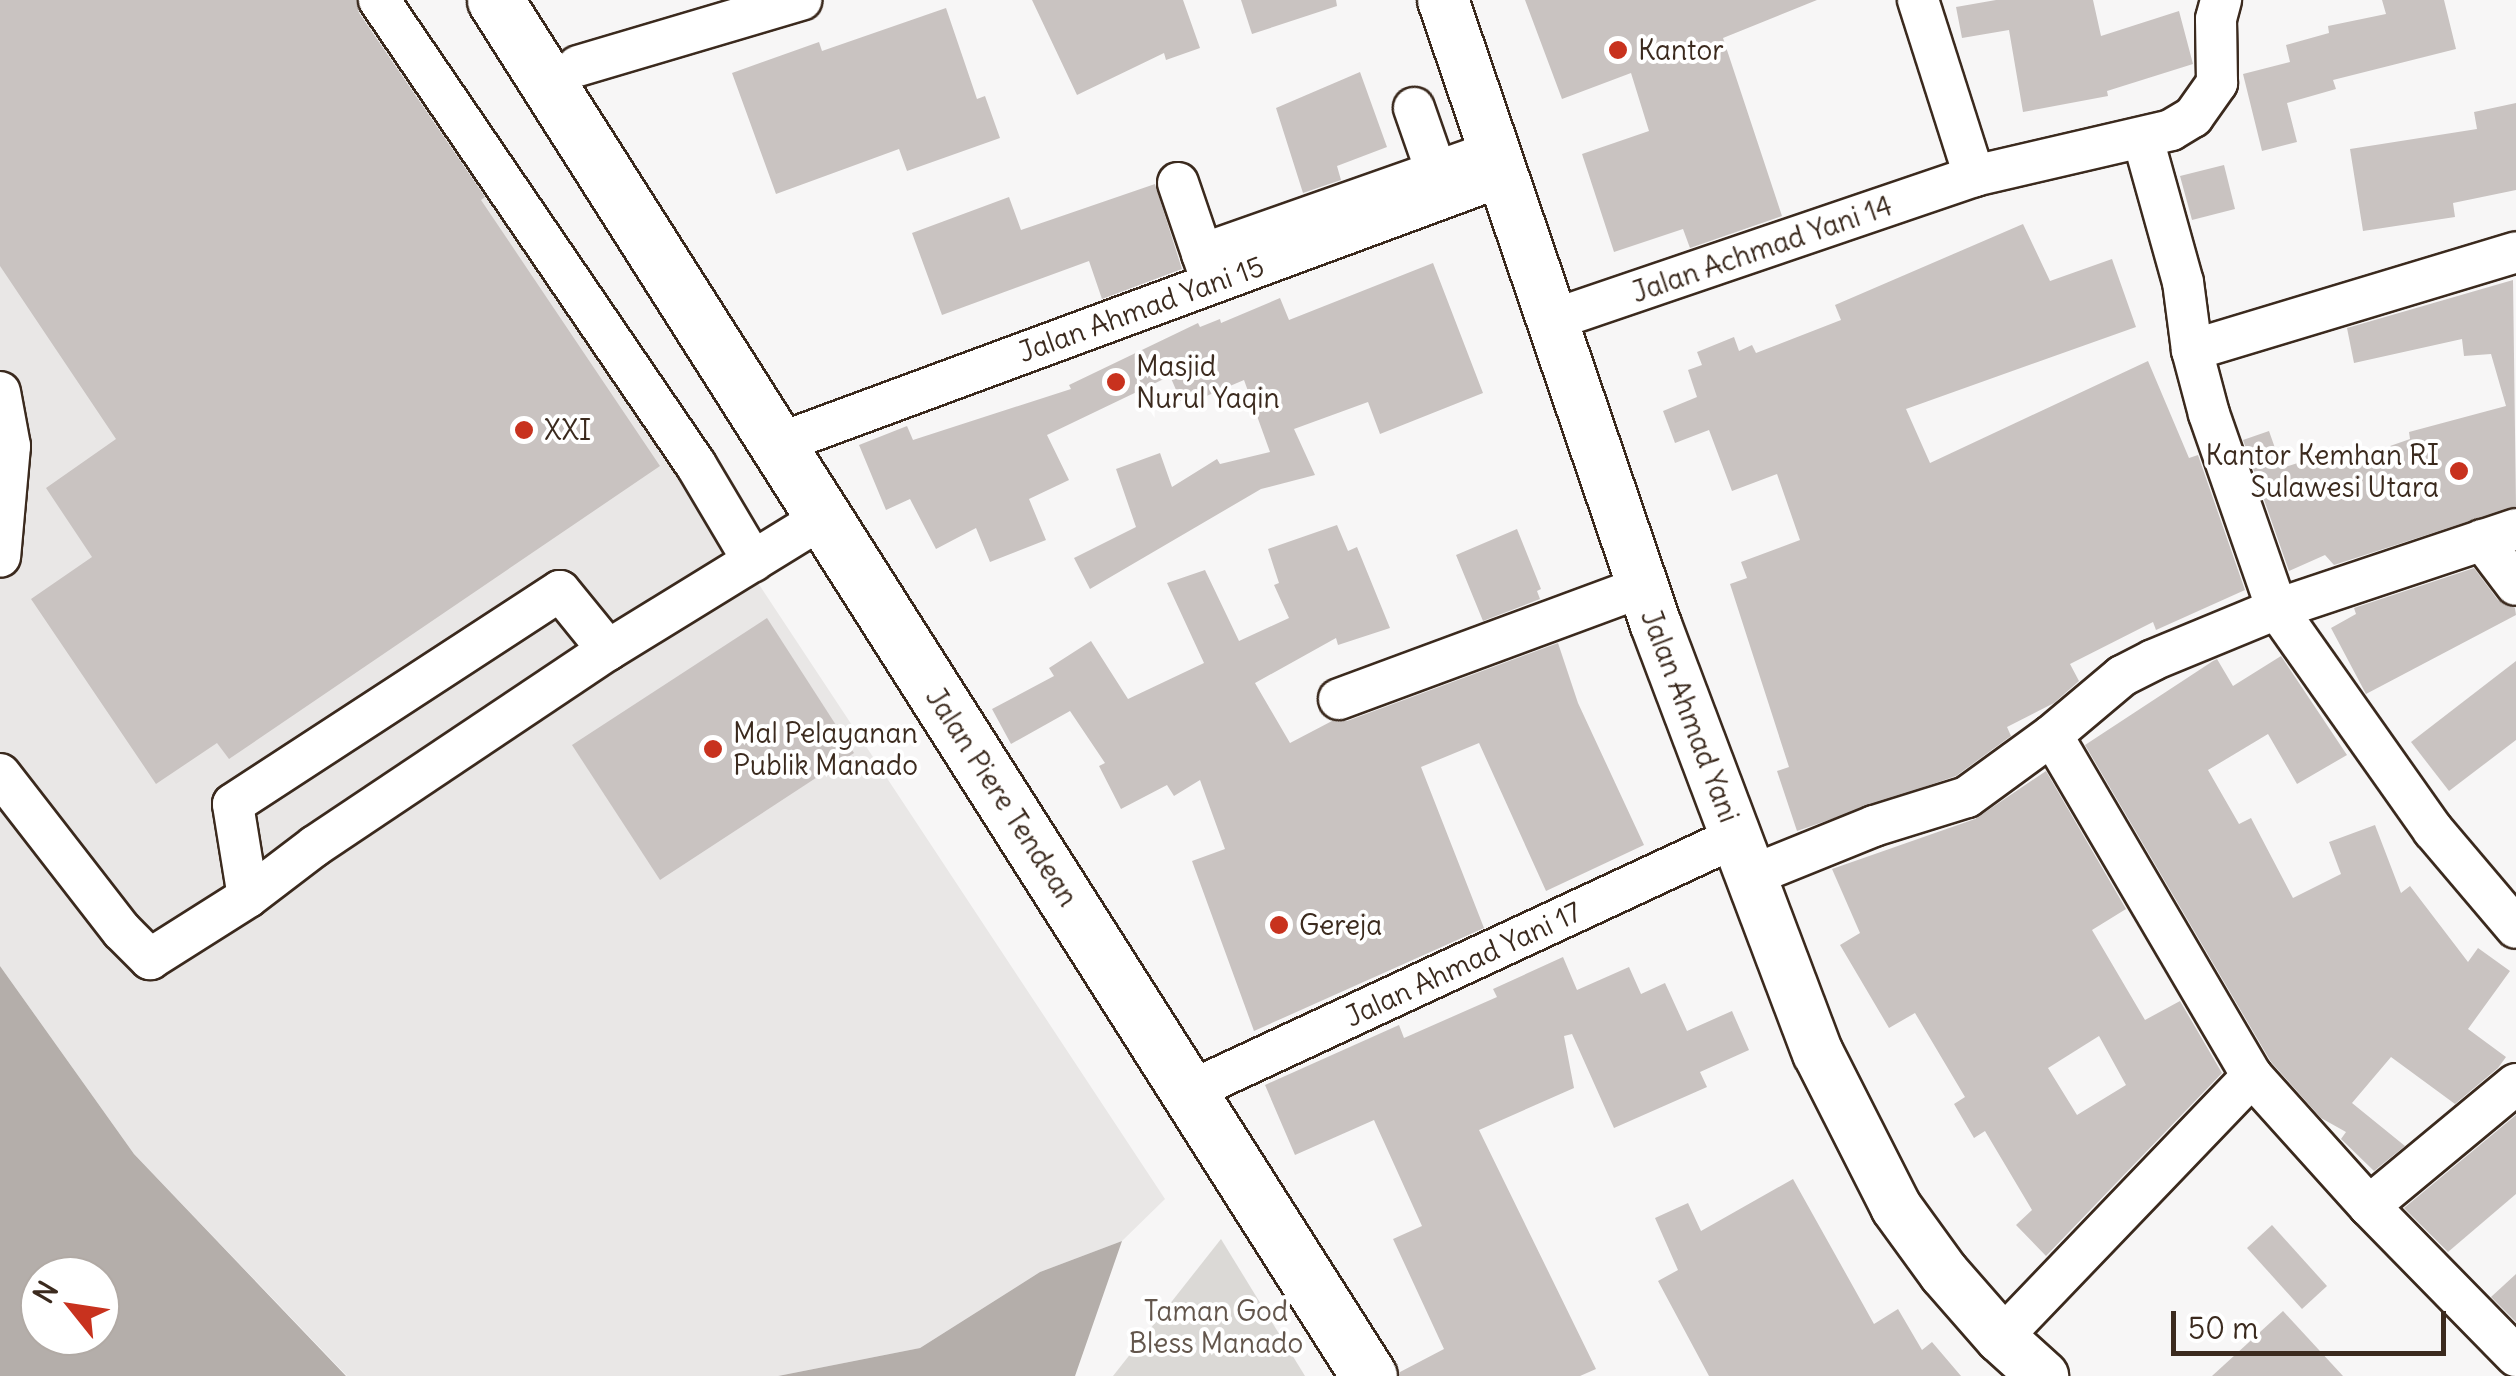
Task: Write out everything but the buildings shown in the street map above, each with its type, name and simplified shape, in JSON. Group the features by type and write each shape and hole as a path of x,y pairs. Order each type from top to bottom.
{"highway":[{"name":"Jalan Piere Tendean","path":"496,0 1368,1376"},
{"name":"Jalan Piere Tendean","path":"536,0 578,66 590,113 633,220"}],"main road":[{"name":"Jalan Ahmad Yani","path":"1443,0 1642,587 1818,1053 1896,1207 1944,1273 2001,1338 2043,1376"}],"street":[{"path":"379,0 696,465 752,561"},
{"path":"416,52 420,0"},
{"path":"578,66 802,0"},
{"path":"1918,0 1974,176"},
{"name":"Jalan Achmad Yani 14","path":"1550,321 1974,176 2171,130 2193,118 2217,83 2216,20 2221,0"},
{"path":"1414,108 1436,171"},
{"path":"2143,139 2183,282 2192,350 2222,457 2276,609 2433,830 2516,928"},
{"path":"1278,243 1436,171 1498,164"},
{"name":"Jalan Ahmad Yani 15","path":"780,443 1207,268 1498,164"},
{"path":"1178,183 1207,268"},
{"path":"2192,350 2516,252"},
{"path":"0,392 10,446 0,557"},
{"path":"0,774 122,931 150,959 248,897 315,846 608,650 824,517"},
{"path":"2499,534 2516,585"},
{"name":"Jalan Ahmad Yani 17","path":"1190,1091 1742,857 1874,826 1967,797 2052,736 2122,676 2276,609 2499,534"},
{"path":"1339,698 1642,587"},
{"path":"248,897 234,804 560,591 608,650"},
{"path":"2052,736 2252,1076 2370,1206 2516,1356"},
{"path":"2001,1338 2252,1076"},
{"path":"2370,1206 2516,1084"}],"shaded area":[{"path":"0,0 373,0 1165,1199 1122,1241 1040,1272 920,1348 778,1376 347,1376 134,1154 0,966"},
{"path":"0,966 134,1154 346,1376 0,1376"},
{"path":"1122,1241 1075,1376 778,1376 920,1348 1040,1272"}],"green space":[{"name":"Taman God Bless Manado","path":"1221,1239 1305,1376 1113,1376"}],"place":[{"name":"Kantor","path":"1618,50"},
{"name":"Masjid Nurul Yaqin","path":"1116,382"},
{"name":"XXI","path":"524,430"},
{"name":"Kantor Kemhan RI Sulawesi Utara","path":"2459,471"},
{"name":"Mal Pelayanan Publik Manado","path":"713,749"},
{"name":"Gereja","path":"1279,925"}]}
